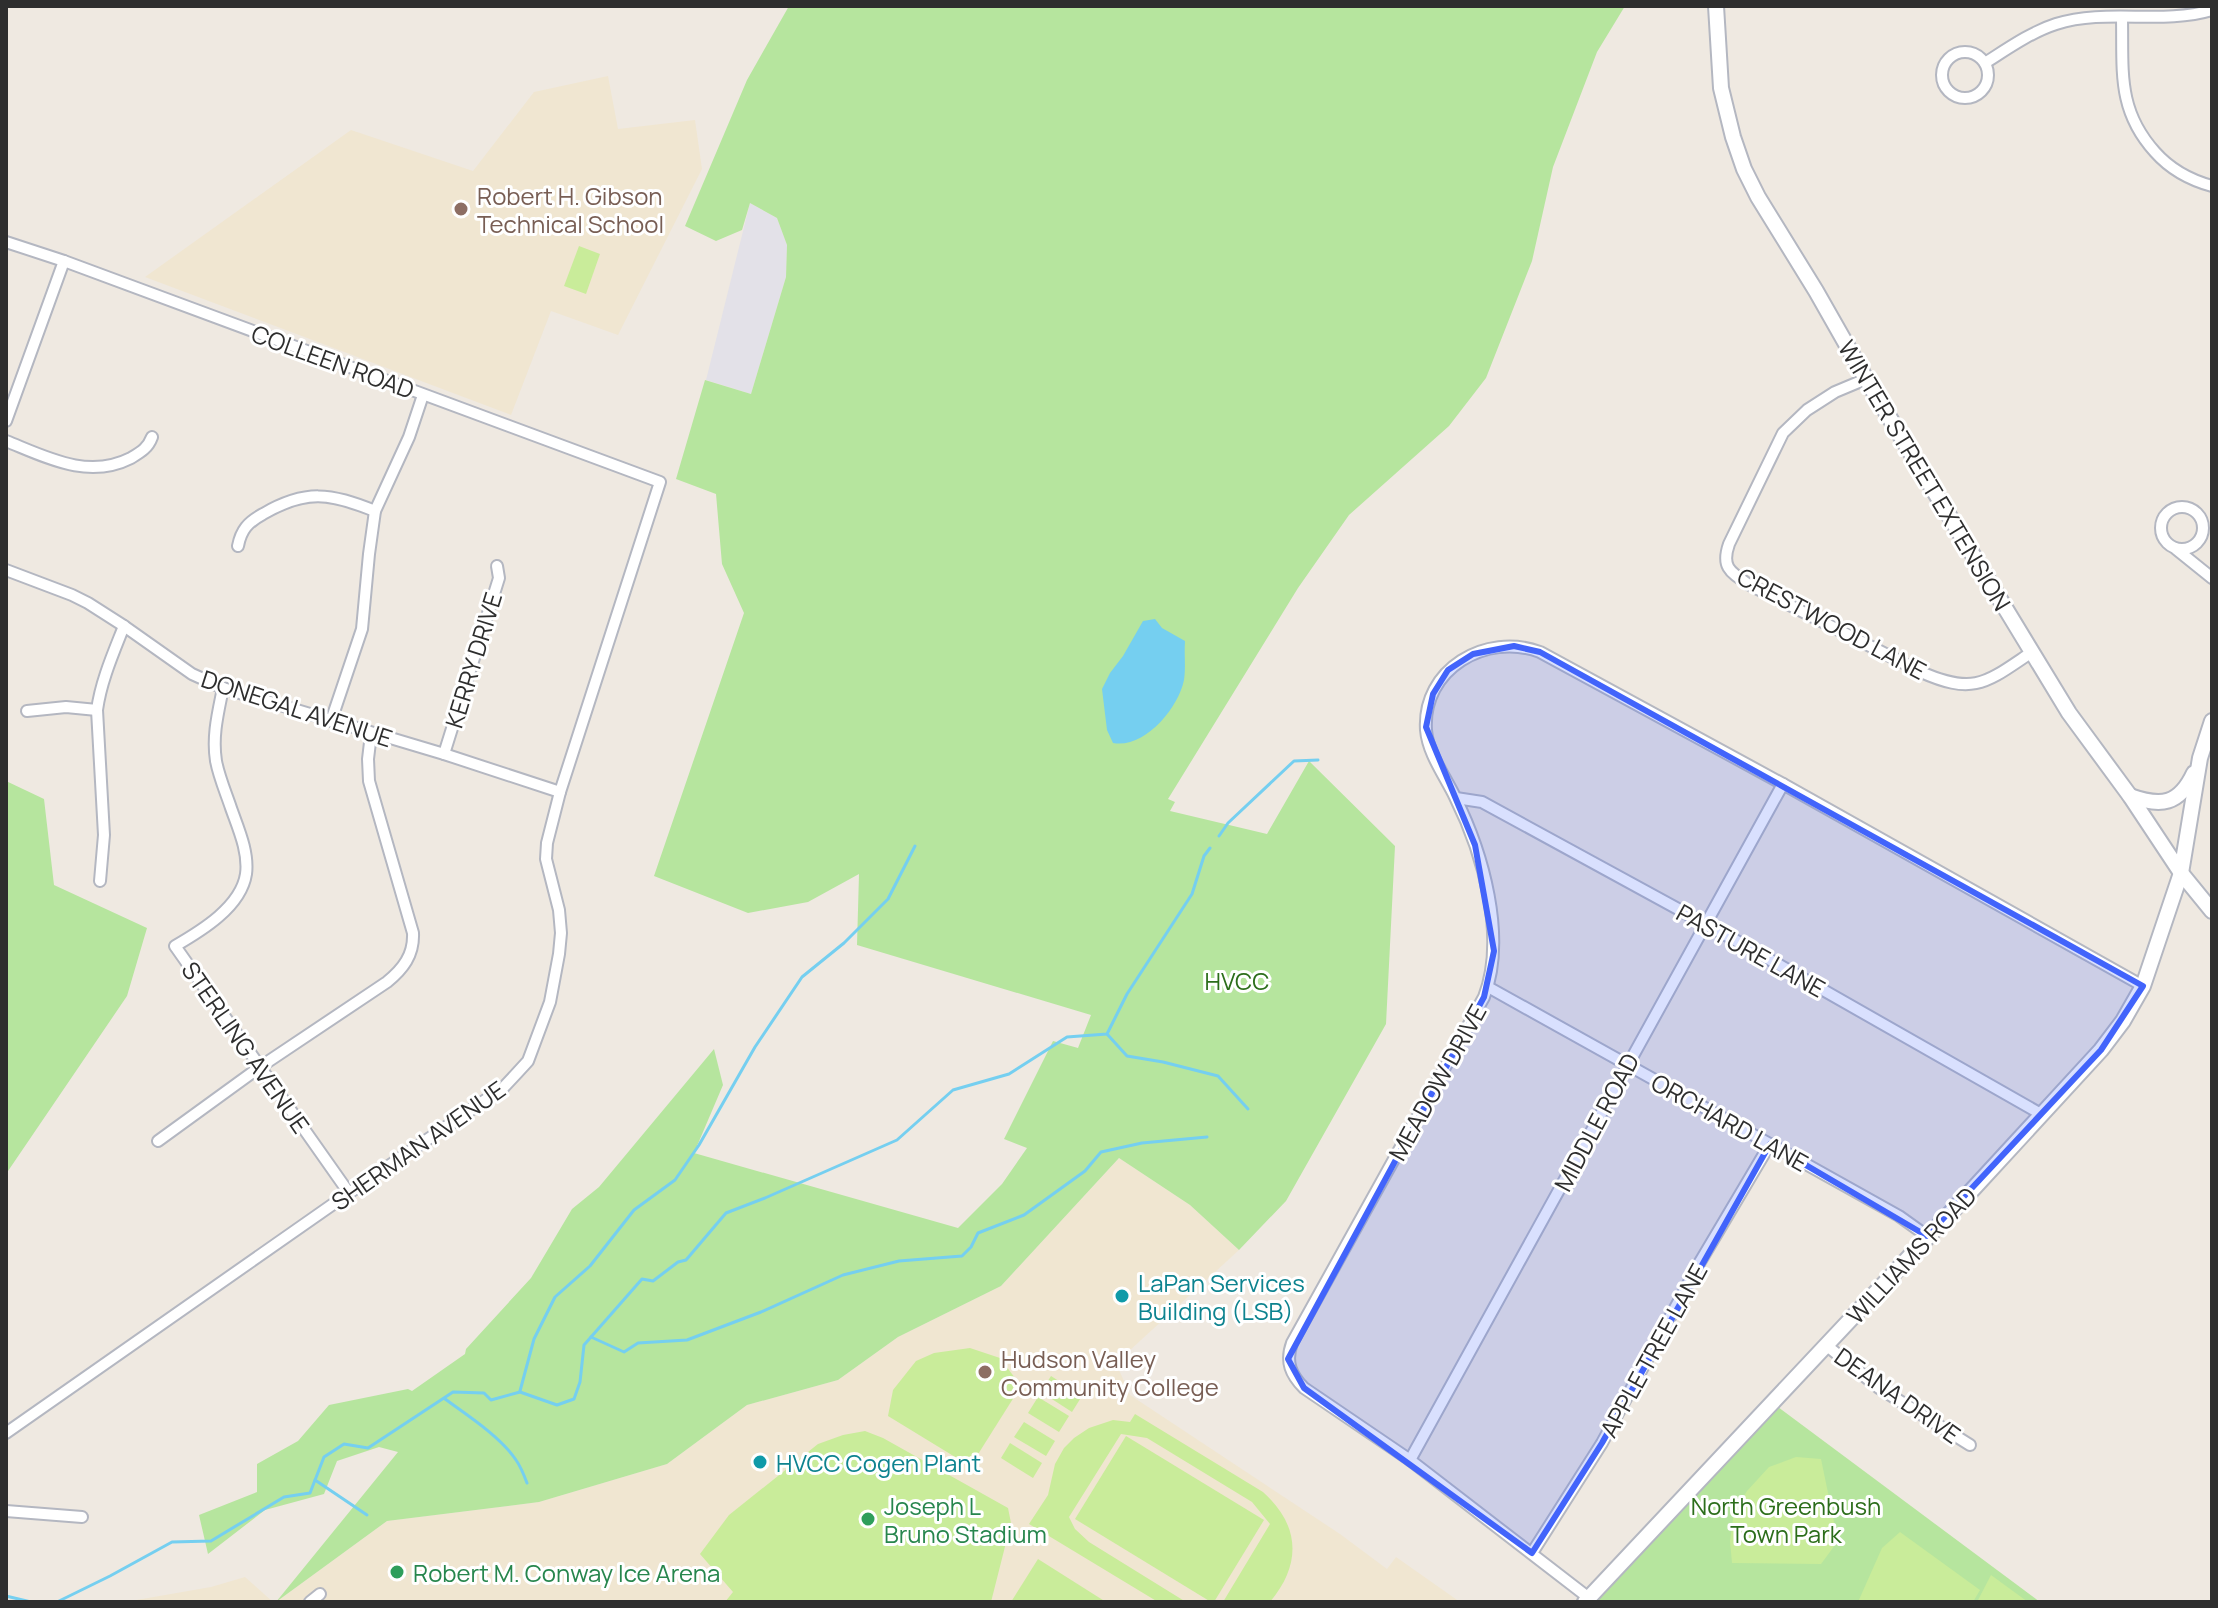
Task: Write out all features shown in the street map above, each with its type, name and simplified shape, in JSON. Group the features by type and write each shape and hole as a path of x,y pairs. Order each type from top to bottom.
{"main road":[{"name":"WINTER STREET EXTENSION","path":"1716,6 1721,88 1733,137 1758,197 2069,713 2181,873 2212,911"},
{"path":"2130,796 2156,803 2177,796 2187,787 2212,721"},
{"name":"WILLIAMS ROAD","path":"1587,1600 1974,1188 2101,1050 2123,1021 2143,986 2181,873 2200,758"}],"street":[{"path":"1985,63 2032,34 2055,24 2076,20 2190,16 2212,10"},
{"path":"2122,18 2124,88 2134,125 2162,160 2195,181 2212,186"},
{"path":"1973,53 1985,63 1988,70 1986,85 1975,96 1952,95 1943,83 1942,68 1951,56 1973,53"},
{"name":"COLLEEN ROAD","path":"6,242 660,482"},
{"path":"6,421 64,261"},
{"name":"CRESTWOOD LANE","path":"1866,379 1835,392 1807,410 1783,433 1729,544 1725,556 1732,573 1921,672 1949,682 1968,685 1983,683 2032,652"},
{"path":"331,721 362,629 375,511 409,437 423,395"},
{"path":"6,441 60,463 100,467 128,460 145,449 152,437"},
{"name":"SHERMAN AVENUE","path":"6,1433 503,1088 528,1061 550,1002 561,933 559,910 546,859 547,843 560,792 660,482"},
{"path":"238,546 239,536 251,520 295,498 334,497 375,511"},
{"path":"2175,548 2189,548 2199,540 2201,520 2192,510 2179,508 2167,514 2163,520 2162,534 2165,540 2212,578"},
{"name":"KERRY DRIVE","path":"444,754 499,578 497,566"},
{"name":"DONEGAL AVENUE","path":"6,570 72,595 124,626 192,674 223,688 560,792"},
{"path":"100,881 104,835 97,710 99,695 124,626"},
{"name":"MEADOW DRIVE","path":"1587,1600 1532,1553 1410,1460 1304,1388 1291,1372 1288,1353 1292,1343 1488,987 1493,928 1475,845 1428,741 1426,727 1439,681 1458,662 1487,648 1528,647 1540,652 2143,986"},
{"name":"STERLING AVENUE","path":"223,688 214,742 216,765 242,840 246,875 240,892 224,912 175,946 349,1193"},
{"path":"27,711 66,707 97,710"},
{"path":"158,1141 260,1067 387,982 399,972 411,954 413,933 369,781 371,734"},
{"name":"MIDDLE ROAD","path":"1410,1460 1783,784"},
{"name":"PASTURE LANE","path":"1456,798 1482,802 1706,924 2041,1114"},
{"name":"ORCHARD LANE","path":"1488,987 1899,1216 1927,1236"},
{"name":"APPLE TREE LANE","path":"1532,1553 1602,1443 1700,1262 1770,1144"},
{"name":"DEANA DRIVE","path":"1826,1345 1879,1388 1970,1445"},
{"path":"6,1511 82,1517"},
{"path":"310,1602 320,1594"}],"highlighted area":[{"path":"1514,646 1540,652 2143,986 2101,1050 1927,1236 1770,1144 1602,1443 1532,1553 1304,1388 1288,1359 1484,997 1494,951 1475,845 1426,727 1433,694 1448,670 1473,654"}],"shaded area":[{"name":"Robert H. Gibson Technical School","path":"608,76 618,129 695,120 702,169 618,335 551,311 511,415 145,277 351,130 473,171 534,92"},
{"path":"750,203 777,218 787,245 786,277 751,394 706,380"},
{"name":"Hudson Valley Community College","path":"1119,1158 1190,1205 1239,1250 1116,1363 1130,1395 1340,1534 1387,1569 1396,1557 1460,1602 276,1602 387,1521 539,1502 667,1464 747,1405 838,1380 898,1337 1001,1286"},
{"path":"245,1577 273,1602 125,1602 211,1587"}],"green space":[{"name":"HVCC","path":"789,6 1625,6 1597,52 1553,167 1532,261 1486,378 1449,426 1349,515 1298,588 1168,799 1175,802 1170,811 1267,834 1309,761 1395,846 1386,1024 1286,1201 1239,1250 1190,1205 1119,1158 1001,1286 898,1337 838,1380 747,1405 667,1464 539,1502 387,1521 276,1602 398,1452 379,1447 337,1461 324,1494 265,1510 208,1554 199,1515 257,1492 257,1464 298,1441 329,1405 408,1389 412,1391 465,1354 466,1349 531,1278 572,1209 599,1187 714,1049 723,1085 694,1153 958,1228 1002,1184 1027,1148 1004,1139 1053,1041 1078,1048 1091,1015 857,945 859,874 808,902 748,913 654,876 744,613 722,564 716,494 676,479 705,380 751,394 786,277 787,245 777,218 750,203 742,230 716,241 685,226 747,80"},
{"path":"579,246 600,254 586,294 564,286"},
{"path":"6,781 44,799 54,885 147,928 127,996 6,1174"},
{"path":"970,1348 1000,1358 1021,1386 975,1459 960,1460 888,1416 893,1390 916,1361 934,1353"},
{"path":"1051,1376 1082,1396 1072,1412 1041,1392"},
{"path":"1038,1397 1069,1416 1059,1432 1028,1413"},
{"name":"North Greenbush Town Park","path":"1778,1407 2040,1602 1596,1602"},
{"path":"1135,1414 1263,1492 1275,1505 1290,1531 1292,1559 1288,1573 1270,1602 1223,1602 1270,1524 1252,1502 1147,1438 1121,1434 1069,1517 1075,1529 1089,1542 1186,1602 1158,1602 1029,1524 1048,1495 1055,1464 1064,1448 1089,1428 1113,1420 1130,1422"},
{"path":"1024,1422 1055,1441 1046,1456 1014,1437"},
{"name":"Joseph L Bruno Stadium","path":"865,1431 1008,1508 1011,1523 991,1602 725,1602 733,1592 700,1554 729,1515 818,1444"},
{"path":"1126,1436 1264,1520 1214,1602 1075,1519"},
{"path":"1010,1443 1042,1463 1033,1478 1001,1458"},
{"path":"1796,1457 1821,1459 1838,1541 1821,1564 1732,1563 1730,1541 1734,1512 1747,1491 1769,1467"},
{"path":"1900,1532 1980,1590 1973,1602 1858,1602 1882,1548"},
{"path":"1038,1559 1106,1602 1011,1602"},
{"path":"1991,1575 2028,1602 1977,1602"}],"water":[{"path":"1155,619 1162,628 1185,641 1185,675 1180,691 1167,714 1148,733 1136,740 1113,743 1107,730 1102,689 1143,621"}],"waterway":[{"path":"1219,836 1228,823 1294,761 1318,760"},
{"path":"520,1391 534,1339 555,1297 590,1266 634,1210 675,1180 699,1145 755,1047 802,977 844,943 888,899 915,846"},
{"path":"57,1602 172,1542 211,1541 284,1497 310,1493 324,1457 344,1444 368,1448 453,1392 484,1393 491,1400 520,1392 557,1405 574,1399 580,1382 584,1345 642,1279 653,1281 678,1262 686,1260 726,1213 897,1140 953,1090 1009,1074 1067,1037 1107,1034 1127,994 1192,894 1204,856 1210,848"},
{"path":"1107,1034 1127,1056 1218,1076 1248,1109"},
{"path":"591,1337 624,1352 638,1343 687,1340 761,1312 843,1275 899,1261 962,1256 978,1233 1024,1215 1085,1171 1101,1152 1142,1143 1207,1137"},
{"path":"445,1399 510,1451 527,1483"},
{"path":"315,1480 367,1515"},
{"path":"6,1596 31,1602"}],"place":[{"name":"Robert H. Gibson Technical School","path":"461,209"},
{"name":"LaPan Services Building (LSB)","path":"1122,1296"},
{"name":"Hudson Valley Community College","path":"985,1372"},
{"name":"HVCC Cogen Plant","path":"760,1462"},
{"name":"Joseph L Bruno Stadium","path":"868,1519"},
{"name":"Robert M. Conway Ice Arena","path":"397,1572"}]}
